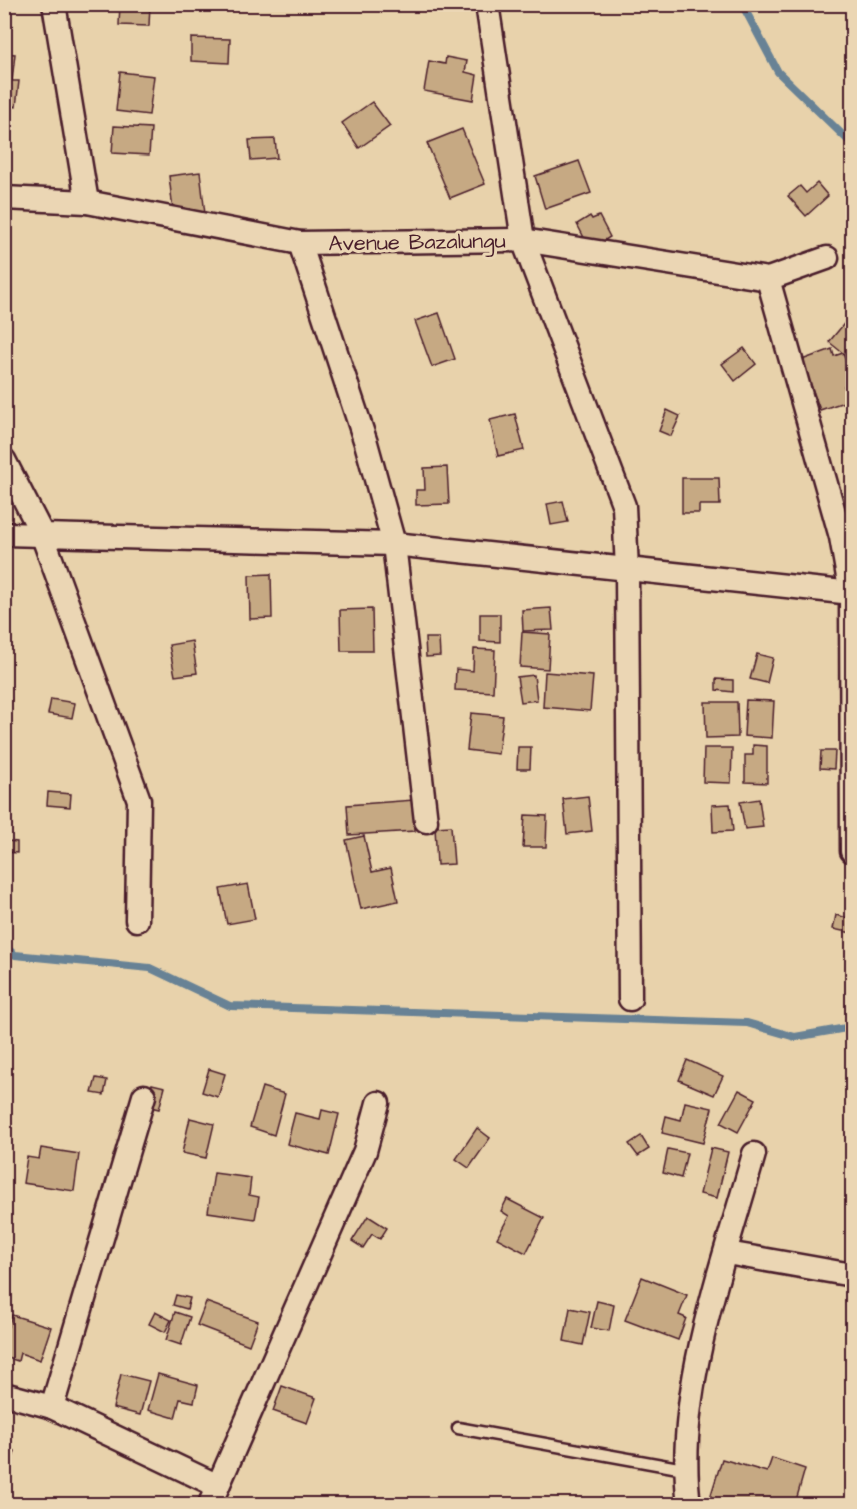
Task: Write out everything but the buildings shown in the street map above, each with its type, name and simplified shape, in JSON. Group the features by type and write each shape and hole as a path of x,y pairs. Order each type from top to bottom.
{"street":[{"path":"54,4 87,202"},
{"path":"487,4 523,240 624,506 627,570 630,999"},
{"name":"Avenue Bazalungu","path":"4,198 87,202 300,243 523,240 768,279 827,258"},
{"path":"300,243 366,443 394,544 426,821"},
{"path":"768,279 841,537 851,594 852,851"},
{"path":"4,460 42,534 139,800 137,920"},
{"path":"4,534 394,544 851,594"},
{"path":"52,1407 144,1096"},
{"path":"4,1394 52,1407 214,1495 365,1151 378,1102"},
{"path":"688,1504 684,1469 698,1359 754,1154"},
{"path":"727,1253 852,1275"}],"lane":[{"path":"458,1428 684,1469"}],"waterway":[{"path":"742,4 778,72 852,144"},
{"path":"4,946 15,955 150,968 230,1006 747,1023 795,1037 852,1027"}]}
